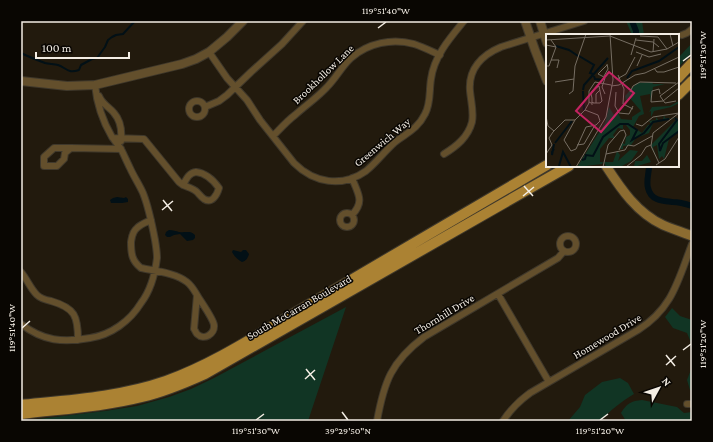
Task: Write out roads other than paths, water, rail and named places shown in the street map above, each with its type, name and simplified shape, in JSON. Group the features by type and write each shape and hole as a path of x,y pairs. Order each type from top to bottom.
{"main road":[{"path":"679,77 692,64"},
{"path":"679,94 692,81"},
{"name":"South McCarran Boulevard","path":"21,405 121,393 166,381 192,370 229,351 387,260 546,166"},
{"name":"South McCarran Boulevard","path":"21,414 107,404 144,397 170,389 205,374 568,167"},
{"path":"607,167 621,189 641,210 651,218 692,236"}],"street":[{"path":"21,82 67,86 95,85 182,64 209,52 243,21"},
{"path":"205,107 219,101 236,88 282,44 303,21"},
{"name":"Greenwich Way","path":"209,52 226,78 247,100 272,136 300,169 317,179 343,181 360,175 367,170 390,147 414,129 420,122 428,108 433,69 448,39 464,21"},
{"path":"525,21 546,79"},
{"path":"540,21 546,40"},
{"path":"444,154 460,143 470,128 473,111 470,93 470,80 474,68 478,63 490,52 502,47 584,21"},
{"path":"682,35 692,29"},
{"name":"Brookhollow Lane","path":"272,136 328,86 352,57 366,48 376,44 397,41 407,42 440,55"},
{"path":"95,85 100,99 114,113 121,125 121,148"},
{"path":"21,326 40,335 64,341 101,336 112,331 132,315 146,297 154,276 157,256 151,220 143,193 121,148 113,138 101,116 95,85"},
{"path":"106,125 117,118"},
{"path":"113,138 144,139 179,182 182,185 198,192 203,199 212,200 217,196 219,188 215,182 200,172 189,175 182,185"},
{"path":"71,148 65,153 64,159 57,166 44,166 44,157 54,148 71,148 121,148"},
{"path":"352,178 359,197 357,210 352,215"},
{"path":"151,220 134,231 132,236 131,251 134,260 141,268 175,275 188,282 192,287 213,320 214,330 212,334 208,336 200,336 196,334 194,329 197,295"},
{"name":"Homewood Drive","path":"503,421 520,400 530,393 638,330 654,318 666,304 675,288 692,244"},
{"name":"Thornhill Drive","path":"377,421 381,397 390,374 405,353 414,344 558,258 564,251"},
{"path":"21,272 38,296 67,307 75,316 78,322 78,340"},
{"path":"498,294 549,382"}],"waterway":[{"path":"21,53 45,63 60,66 70,71 77,71 81,65 97,58 108,40 116,35 123,34 135,21"},
{"path":"632,21 636,34"},
{"path":"649,167 647,185 652,196 661,201 681,203 692,206"}]}
